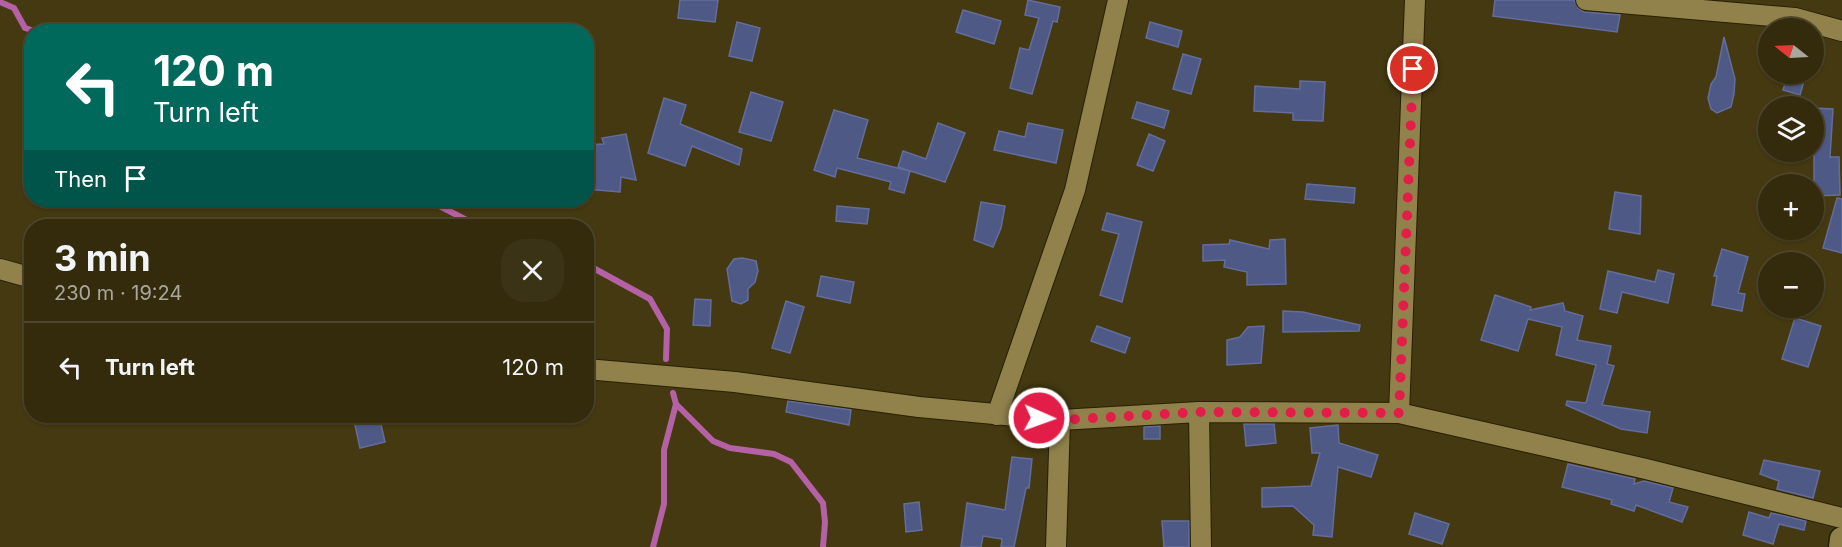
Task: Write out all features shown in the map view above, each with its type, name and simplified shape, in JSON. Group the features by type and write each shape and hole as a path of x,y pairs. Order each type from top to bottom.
{"street":[{"path":"997,415 1075,190 1118,0"},
{"path":"1399,413 1415,0"},
{"path":"1586,0 1795,18 1842,31"},
{"path":"0,269 24,276"},
{"path":"594,370 735,382 997,415 1060,420 1200,412 1399,413 1646,469 1842,518"},
{"path":"1200,412 1201,547"},
{"path":"1056,547 1060,420"},
{"path":"1840,547 1842,539"}],"building":[{"path":"680,0 718,0 715,22 678,18"},
{"path":"1028,0 1060,7 1057,22 1053,21 1032,94 1010,88 1020,48 1029,50 1039,18 1025,15"},
{"path":"1495,0 1574,0 1579,9 1584,12 1620,15 1617,32 1493,16"},
{"path":"963,10 1001,21 994,44 956,32"},
{"path":"737,22 760,28 752,61 729,56"},
{"path":"1150,22 1182,31 1178,47 1146,38"},
{"path":"1724,37 1735,79 1734,94 1731,107 1717,113 1711,109 1708,98 1711,84 1716,77"},
{"path":"1183,54 1201,59 1191,94 1173,89"},
{"path":"1300,81 1325,82 1323,121 1293,120 1293,113 1254,111 1255,86 1300,89"},
{"path":"1785,84 1803,84 1800,95 1783,90"},
{"path":"751,92 783,102 771,141 739,132"},
{"path":"664,98 686,105 680,124 742,149 739,165 692,146 685,166 648,153"},
{"path":"1137,102 1169,111 1164,128 1132,118"},
{"path":"1824,109 1833,109 1830,157 1839,157 1840,195 1824,196 1824,174 1814,174 1814,162 1824,162"},
{"path":"834,110 868,120 857,158 910,171 904,193 889,189 891,182 837,168 835,177 814,170"},
{"path":"938,123 965,133 945,182 898,167 903,151 926,159"},
{"path":"1028,123 1063,130 1056,163 994,150 999,131 1025,137"},
{"path":"626,134 636,180 621,177 620,192 594,190 594,145 604,144 602,138"},
{"path":"1149,134 1165,141 1153,171 1137,165"},
{"path":"1307,184 1355,188 1354,203 1305,199"},
{"path":"1615,192 1641,196 1640,234 1609,229"},
{"path":"1837,198 1842,199 1842,253 1823,248"},
{"path":"981,202 1005,206 1001,228 993,247 974,240"},
{"path":"837,206 869,209 867,224 836,221"},
{"path":"1107,213 1142,222 1122,302 1100,295 1119,234 1102,230"},
{"path":"1285,239 1286,284 1247,285 1247,272 1224,267 1225,260 1203,261 1203,245 1229,244 1230,240 1269,249 1270,240"},
{"path":"1722,249 1748,257 1738,293 1745,294 1742,311 1712,305 1717,276 1714,276"},
{"path":"734,259 756,261 758,271 755,282 748,289 748,300 741,304 732,301 727,269"},
{"path":"1658,270 1674,274 1668,303 1622,292 1617,313 1600,309 1608,271 1655,282"},
{"path":"821,276 854,282 850,303 817,296"},
{"path":"1495,295 1531,307 1530,310 1563,303 1565,311 1583,316 1577,340 1611,346 1607,364 1614,366 1602,405 1650,412 1647,433 1621,429 1566,405 1567,401 1586,403 1596,365 1556,355 1562,327 1528,319 1518,351 1481,340"},
{"path":"695,299 711,300 710,326 693,325"},
{"path":"786,301 804,307 790,353 772,348"},
{"path":"1283,311 1303,312 1360,325 1359,331 1283,332"},
{"path":"1795,318 1821,326 1808,367 1782,359"},
{"path":"1097,326 1130,338 1125,353 1091,341"},
{"path":"1264,326 1261,363 1227,365 1227,340 1240,337 1248,327"},
{"path":"788,401 851,410 849,425 786,412"},
{"path":"355,423 381,423 385,442 360,448"},
{"path":"1244,424 1274,424 1276,443 1246,446"},
{"path":"1338,425 1339,443 1378,455 1371,477 1338,467 1332,537 1313,535 1314,525 1293,506 1262,507 1262,488 1311,486 1320,453 1312,453 1310,428"},
{"path":"1160,426 1160,439 1144,439 1144,427"},
{"path":"1012,457 1032,459 1029,488 1026,488 1014,547 1001,547 1002,539 983,536 981,547 961,547 967,503 1005,510"},
{"path":"1764,460 1820,471 1813,498 1777,489 1779,481 1760,474"},
{"path":"1568,464 1635,479 1634,484 1644,481 1673,488 1669,502 1688,507 1682,522 1636,505 1634,511 1611,504 1612,500 1562,487"},
{"path":"919,502 922,530 906,532 904,504"},
{"path":"1749,512 1769,518 1771,513 1806,521 1804,530 1779,524 1773,544 1743,535"},
{"path":"1415,513 1449,524 1442,544 1409,534"},
{"path":"1162,521 1189,521 1189,547 1164,547"}],"waterway":[{"path":"0,2 14,8 24,26"},
{"path":"441,207 465,219"},
{"path":"594,268 650,299 667,329 666,359"},
{"path":"653,547 664,504 664,450 676,404 673,393"},
{"path":"676,404 713,441 730,448 774,454 791,462 823,503 825,522 823,547"}],"route":[{"path":"1039,418 1060,420 1200,412 1399,413 1413,69"}]}
